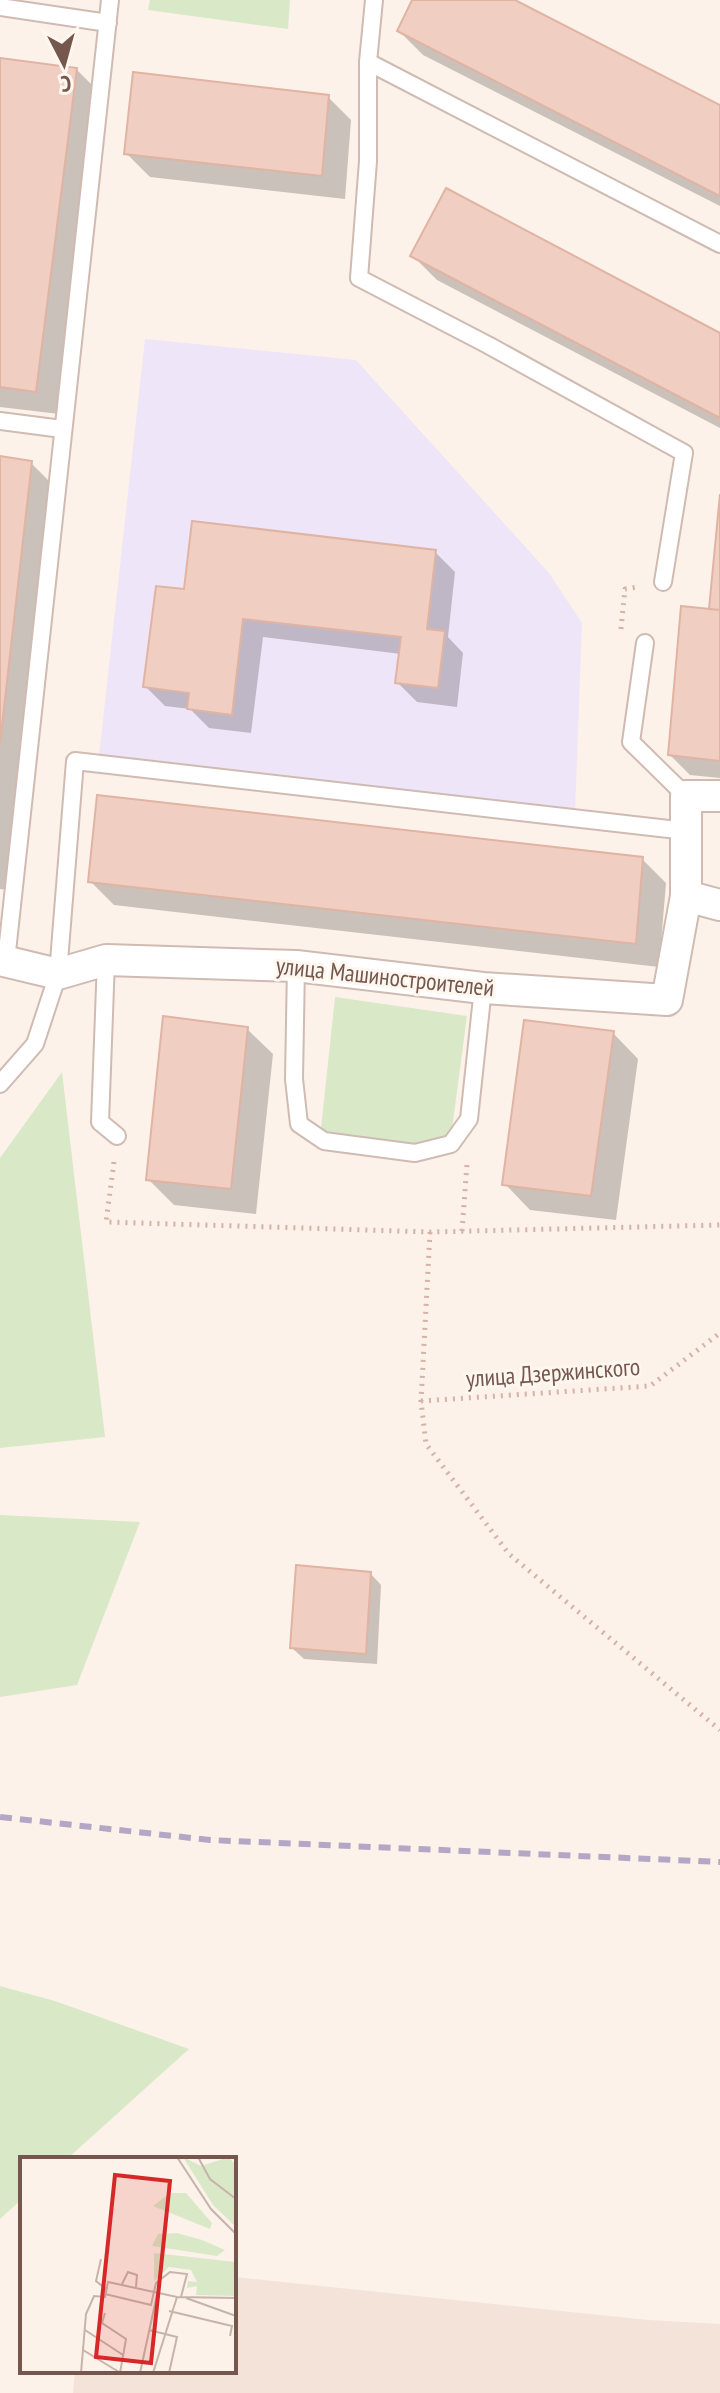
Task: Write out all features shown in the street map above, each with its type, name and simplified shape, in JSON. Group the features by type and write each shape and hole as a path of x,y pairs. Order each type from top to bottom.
{"street":[{"path":"720,796 686,796 686,896 720,905"},
{"name":"улица Машиностроителей","path":"58,974 106,960 296,966 483,988 667,1000 686,896"},
{"path":"3,960 58,974"}],"lane":[{"path":"3,960 110,0"},
{"path":"374,0 368,62 368,161 359,278 684,453 663,582"},
{"path":"0,7 108,23"},
{"path":"368,62 720,244"},
{"path":"0,421 62,429"},
{"path":"645,643 631,742 686,796"},
{"path":"0,1084 35,1044 58,974 75,761 686,831"},
{"path":"106,960 100,1122 117,1136"},
{"path":"296,966 294,1079 299,1124 324,1141 415,1153 451,1144 469,1119 483,988"}],"path":[{"path":"645,643 620,633 625,589 663,582"},
{"path":"117,1136 106,1222 430,1232 720,1225"},
{"path":"451,1144 467,1157 462,1231"},
{"path":"430,1232 421,1401 426,1444 509,1554 720,1730"},
{"name":"улица Дзержинского","path":"421,1401 650,1386 720,1333"}],"shaded area":[{"path":"145,339 356,360 549,573 582,623 575,813 99,756"},
{"path":"236,2277 648,2320 720,2324 720,2393 73,2393 75,2373 236,2373"}],"green space":[{"path":"150,0 290,0 288,29 148,10"},
{"path":"335,997 467,1016 449,1152 319,1147"},
{"path":"62,1072 105,1437 0,1448 0,1158"},
{"path":"0,1515 140,1522 77,1685 0,1697"},
{"path":"0,1986 55,2001 189,2049 69,2157 20,2157 20,2201 0,2219"}],"building":[{"path":"412,0 515,0 720,105 720,196 397,31"},
{"path":"0,58 77,68 36,392 0,387"},
{"path":"133,72 329,95 322,176 124,154"},
{"path":"446,188 720,333 720,418 410,256"},
{"path":"0,456 32,461 0,743"},
{"path":"720,494 720,610 709,609"},
{"path":"192,521 436,550 427,629 445,631 438,688 395,683 401,637 243,619 232,715 187,709 189,693 143,687 156,586 184,589"},
{"path":"681,606 720,610 720,761 668,755"},
{"path":"97,795 643,857 636,944 88,882"},
{"path":"163,1016 248,1027 231,1189 146,1180"},
{"path":"524,1020 614,1031 591,1196 502,1185"},
{"path":"296,1565 371,1572 366,1654 290,1648"}],"railway":[{"path":"0,1817 210,1840 720,1862"}]}
